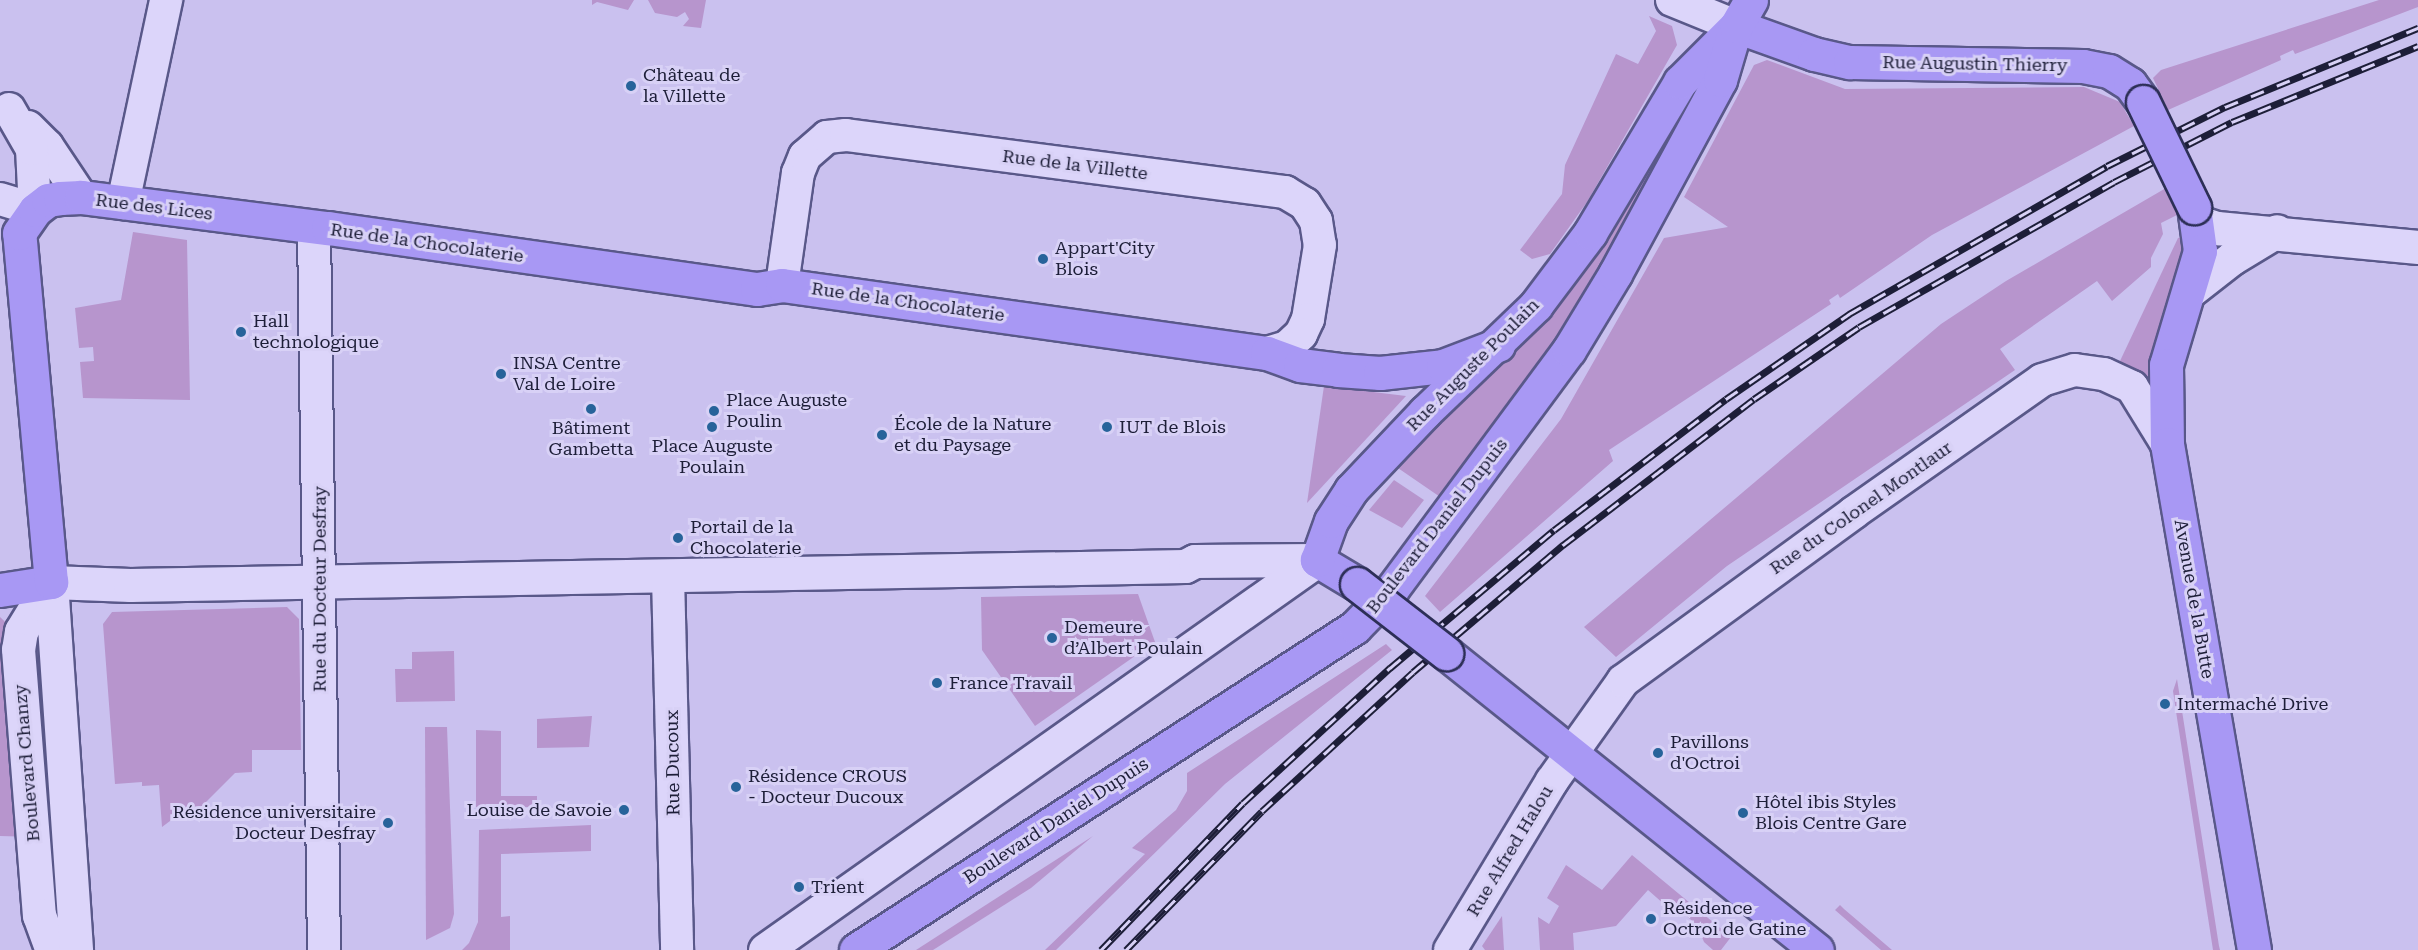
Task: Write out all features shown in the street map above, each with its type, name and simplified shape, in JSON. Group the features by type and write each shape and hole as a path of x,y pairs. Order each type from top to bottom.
{"main road":[{"name":"Rue Augustin Thierry","path":"1743,13 1814,54 1850,62 2083,66 2116,75 2130,84 2143,102 2197,227"},
{"name":"Rue Auguste Poulain","path":"1317,560 1331,521 1351,490 1425,412 1536,305 1590,233 1680,82 1743,13"},
{"name":"Boulevard Daniel Dupuis","path":"856,950 1355,627 1425,547 1569,350 1616,274 1720,80 1743,13"},
{"name":"Rue des Lices","path":"35,210 48,200 81,197 314,227"},
{"name":"Boulevard Chanzy","path":"35,210 19,233 51,582 76,950"},
{"name":"Rue de la Chocolaterie","path":"314,227 757,289 782,285 1267,353 1300,365 1380,373 1443,366 1497,345"},
{"path":"2197,227 2277,231 2418,247"},
{"name":"Avenue de la Butte","path":"2197,227 2191,290 2166,365 2167,444 2254,950"},
{"path":"2191,290 2232,258 2277,231"},
{"path":"0,590 51,582 164,585 1185,566 1195,561 1317,560 1357,584 1817,950"},
{"path":"765,950 1317,560"},
{"name":"Boulevard Chanzy","path":"51,582 21,631 18,649 39,915 52,950"}],"street":[{"path":"123,203 166,0"},
{"name":"Rue Augustin Thierry","path":"1672,0 1743,13"},
{"path":"4,104 47,146 81,197"},
{"path":"0,199 35,210 32,149 4,104"},
{"name":"Rue de la Villette","path":"782,285 798,173 805,156 827,137 846,135 1285,192 1305,204 1316,221 1320,246 1308,320 1301,334 1287,347 1267,353"},
{"name":"Rue du Docteur Desfray","path":"314,227 324,950"},
{"name":"Rue du Colonel Montlaur","path":"1573,754 1623,681 2042,380 2075,370 2104,374 2132,387 2167,444"},
{"name":"Rue Ducoux","path":"668,576 677,950"},
{"name":"Rue Alfred Halou","path":"1450,950 1552,781 1573,754"}],"shaded area":[{"path":"592,0 634,0 628,10 597,2 592,5"},
{"path":"648,0 706,0 701,28 683,26 689,19 685,12 677,17 655,13"},
{"path":"2379,0 2418,0 2418,7 2295,54 2293,50 2280,56 2281,60 2168,110 2153,78 2161,70"},
{"path":"1649,16 1672,26 1677,45 1587,202 1550,254 1532,259 1520,250 1562,194 1565,165 1616,54 1638,64 1656,31"},
{"path":"1767,60 1845,89 2084,87 2120,102 2134,126 1932,235 1840,298 1838,294 1829,300 1831,304 1609,450 1613,461 1440,612 1425,596 1561,419 1664,238 1728,227 1684,197 1754,65"},
{"path":"1683,110 1686,112 1613,251 1566,326 1446,501 1395,466 1538,329 1619,215"},
{"path":"2166,188 2179,214 2161,223 2163,234 2151,258 2151,267 2112,301 2097,281 2000,349 2015,370 1727,566 1616,657 1584,627 1941,324 2006,281"},
{"path":"133,232 187,240 190,400 83,398 80,362 94,361 93,347 79,348 75,308 121,300"},
{"path":"2186,236 2186,253 2148,379 2120,361 2178,238"},
{"path":"1324,386 1406,396 1307,503"},
{"path":"1394,480 1424,500 1402,528 1369,510"},
{"path":"1138,594 1155,642 1035,726 982,650 981,597"},
{"path":"287,607 299,619 301,750 252,750 252,772 235,773 201,807 190,806 162,827 159,785 142,786 142,782 115,784 103,624 112,612"},
{"path":"0,617 18,634 36,837 0,836"},
{"path":"1386,644 1392,650 1225,784 1056,950 1045,950 1145,854 1132,848 1176,810 1187,791 1187,773"},
{"path":"454,651 455,701 396,702 395,669 412,669 412,652"},
{"path":"2177,679 2220,950 2213,950 2173,691"},
{"path":"592,716 589,747 537,748 537,719"},
{"path":"425,727 447,727 454,914 450,928 426,940"},
{"path":"476,730 501,731 501,796 537,796 537,807 476,807"},
{"path":"591,825 591,851 501,854 501,917 510,916 510,950 462,950 469,943 478,922 479,830"},
{"path":"1093,836 1031,888 933,950 916,950"},
{"path":"1632,855 1731,937 1721,950 1713,950 1704,942 1697,925 1676,907 1665,905 1648,890 1616,926 1573,933 1574,950 1540,950 1538,917 1549,924 1559,906 1547,898 1566,865 1602,890"},
{"path":"1840,905 1892,950 1881,950 1835,910"},
{"path":"1502,916 1504,950 1485,950 1482,946"}],"railway":[{"path":"1101,950 1243,803 1390,668 1554,530 1726,399 1849,314 2107,166 2225,107 2418,28"},
{"path":"1126,950 1262,811 1413,672 1563,545 1754,399 1859,327 2114,182 2232,122 2418,46"}],"place":[{"name":"Château de la Villette","path":"631,86"},
{"name":"Appart'City Blois","path":"1043,259"},
{"name":"Hall technologique","path":"241,332"},
{"name":"INSA Centre Val de Loire","path":"501,374"},
{"name":"Bâtiment Gambetta","path":"591,409"},
{"name":"Place Auguste Poulin","path":"714,411"},
{"name":"Place Auguste Poulain","path":"712,427"},
{"name":"IUT de Blois","path":"1107,427"},
{"name":"École de la Nature et du Paysage","path":"882,435"},
{"name":"Portail de la Chocolaterie","path":"678,538"},
{"name":"Demeure d’Albert Poulain","path":"1052,638"},
{"name":"France Travail","path":"937,683"},
{"name":"Intermaché Drive","path":"2165,704"},
{"name":"Pavillons d'Octroi","path":"1658,753"},
{"name":"Résidence CROUS - Docteur Ducoux","path":"736,787"},
{"name":"Louise de Savoie","path":"624,810"},
{"name":"Hôtel ibis Styles Blois Centre Gare","path":"1743,813"},
{"name":"Résidence universitaire Docteur Desfray","path":"388,823"},
{"name":"Trient","path":"799,887"},
{"name":"Résidence Octroi de Gatine","path":"1651,919"}]}
